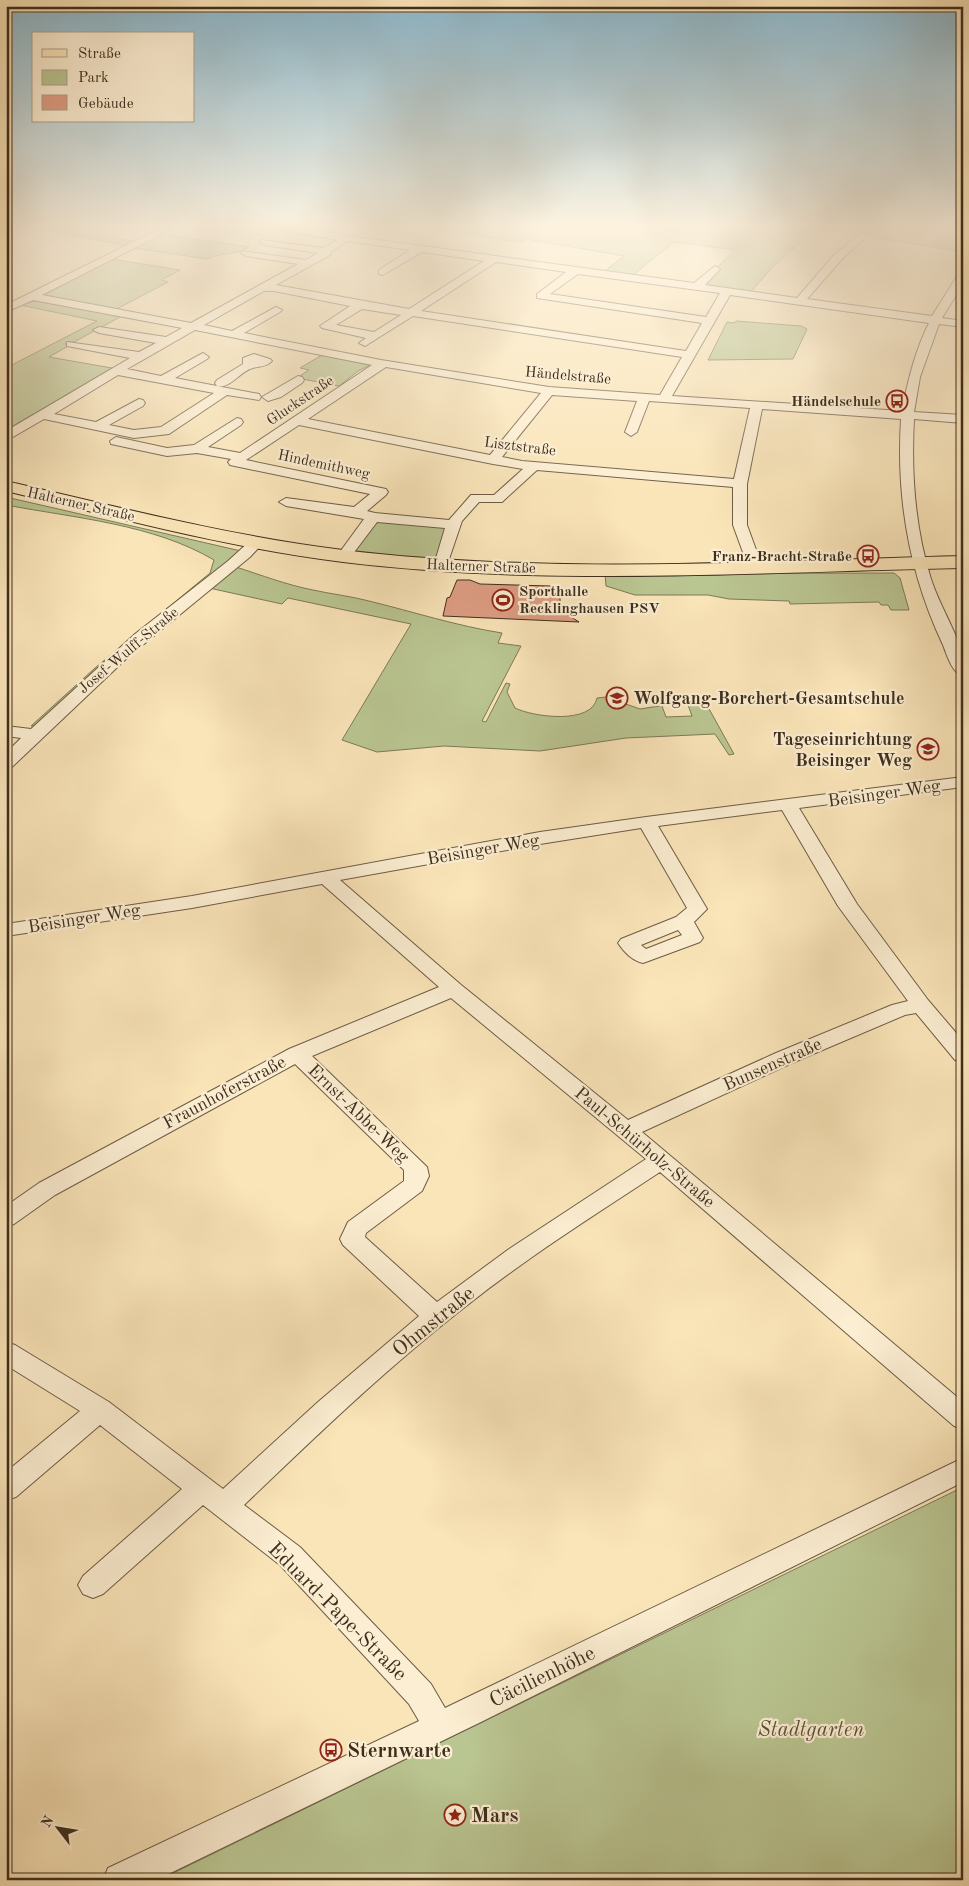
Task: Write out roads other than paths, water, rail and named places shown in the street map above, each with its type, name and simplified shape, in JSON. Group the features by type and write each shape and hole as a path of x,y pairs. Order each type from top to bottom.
{"main road":[{"name":"Halterner Straße","path":"6,486 256,543 344,556 441,565 597,569 963,562"}],"street":[{"name":"Händelstraße","path":"130,316 346,355 382,364 549,391 963,419"},
{"path":"6,438 116,371 213,316"},
{"path":"232,335 265,316"},
{"path":"338,316 320,325 376,336"},
{"path":"346,355 408,316"},
{"path":"433,316 689,355"},
{"path":"674,316 708,321"},
{"path":"664,399 711,316"},
{"path":"907,316 963,324"},
{"path":"937,316 929,328 919,361 907,415 905,480 919,563 938,618 963,672"},
{"path":"99,330 171,339 219,333"},
{"path":"70,344 142,356"},
{"path":"42,415 134,434 164,431 193,412 256,361 285,344"},
{"path":"162,380 203,357"},
{"name":"Gluckstraße","path":"242,457 382,364"},
{"path":"116,371 162,380 223,387 262,397 277,394 298,380"},
{"path":"493,460 549,391"},
{"path":"630,432 644,398"},
{"path":"99,427 139,403"},
{"path":"755,566 740,525 740,484 757,405"},
{"name":"Lisztstraße","path":"298,421 493,460 740,484"},
{"name":"Hindemithweg","path":"197,449 237,422"},
{"name":"Hindemithweg","path":"99,427 90,435 167,452 197,449 242,457 259,466 381,492 357,512"},
{"path":"121,442 134,434"},
{"path":"441,565 452,524 461,510 476,498 497,500 535,465"},
{"path":"286,502 357,512 372,517 452,524"},
{"path":"344,556 372,517"},
{"name":"Josef-Wulff-Straße","path":"6,763 95,676 163,618 233,566 256,543"},
{"path":"6,731 34,734"},
{"name":"Beisinger Weg","path":"6,930 192,902 325,877 646,822 789,806 963,782"},
{"path":"789,806 848,906 920,1005 963,1055"},
{"path":"646,822 697,909 683,921"},
{"name":"Paul-Schürholz-Straße","path":"325,877 453,989 662,1160 963,1418"},
{"name":"Fraunhoferstraße","path":"6,1218 64,1179 297,1054 453,989"},
{"name":"Bunsenstraße","path":"626,1130 793,1054 899,1010 920,1005"},
{"name":"Ernst-Abbe-Weg","path":"297,1054 415,1167 417,1176 414,1185 356,1228 352,1239 436,1316"},
{"name":"Ohmstraße","path":"224,1506 310,1424 436,1316 544,1238 662,1160"},
{"name":"Eduard-Pape-Straße","path":"6,1352 100,1410 290,1556 420,1694 439,1726"},
{"path":"6,1489 100,1410"},
{"name":"Cäcilienhöhe","path":"120,1880 963,1469"},
{"path":"93,1585 201,1489"}],"place":[{"name":"Händelschule","path":"897,401"},
{"name":"Franz-Bracht-Straße","path":"868,556"},
{"name":"Sporthalle Recklinghausen PSV","path":"503,600"},
{"name":"Wolfgang-Borchert-Gesamtschule","path":"617,698"},
{"name":"Tageseinrichtung Beisinger Weg","path":"928,749"},
{"name":"Sternwarte","path":"331,1750"},
{"name":"Mars","path":"455,1815"}],"park label":[{"name":"Stadtgarten","path":"811,1729"}]}
